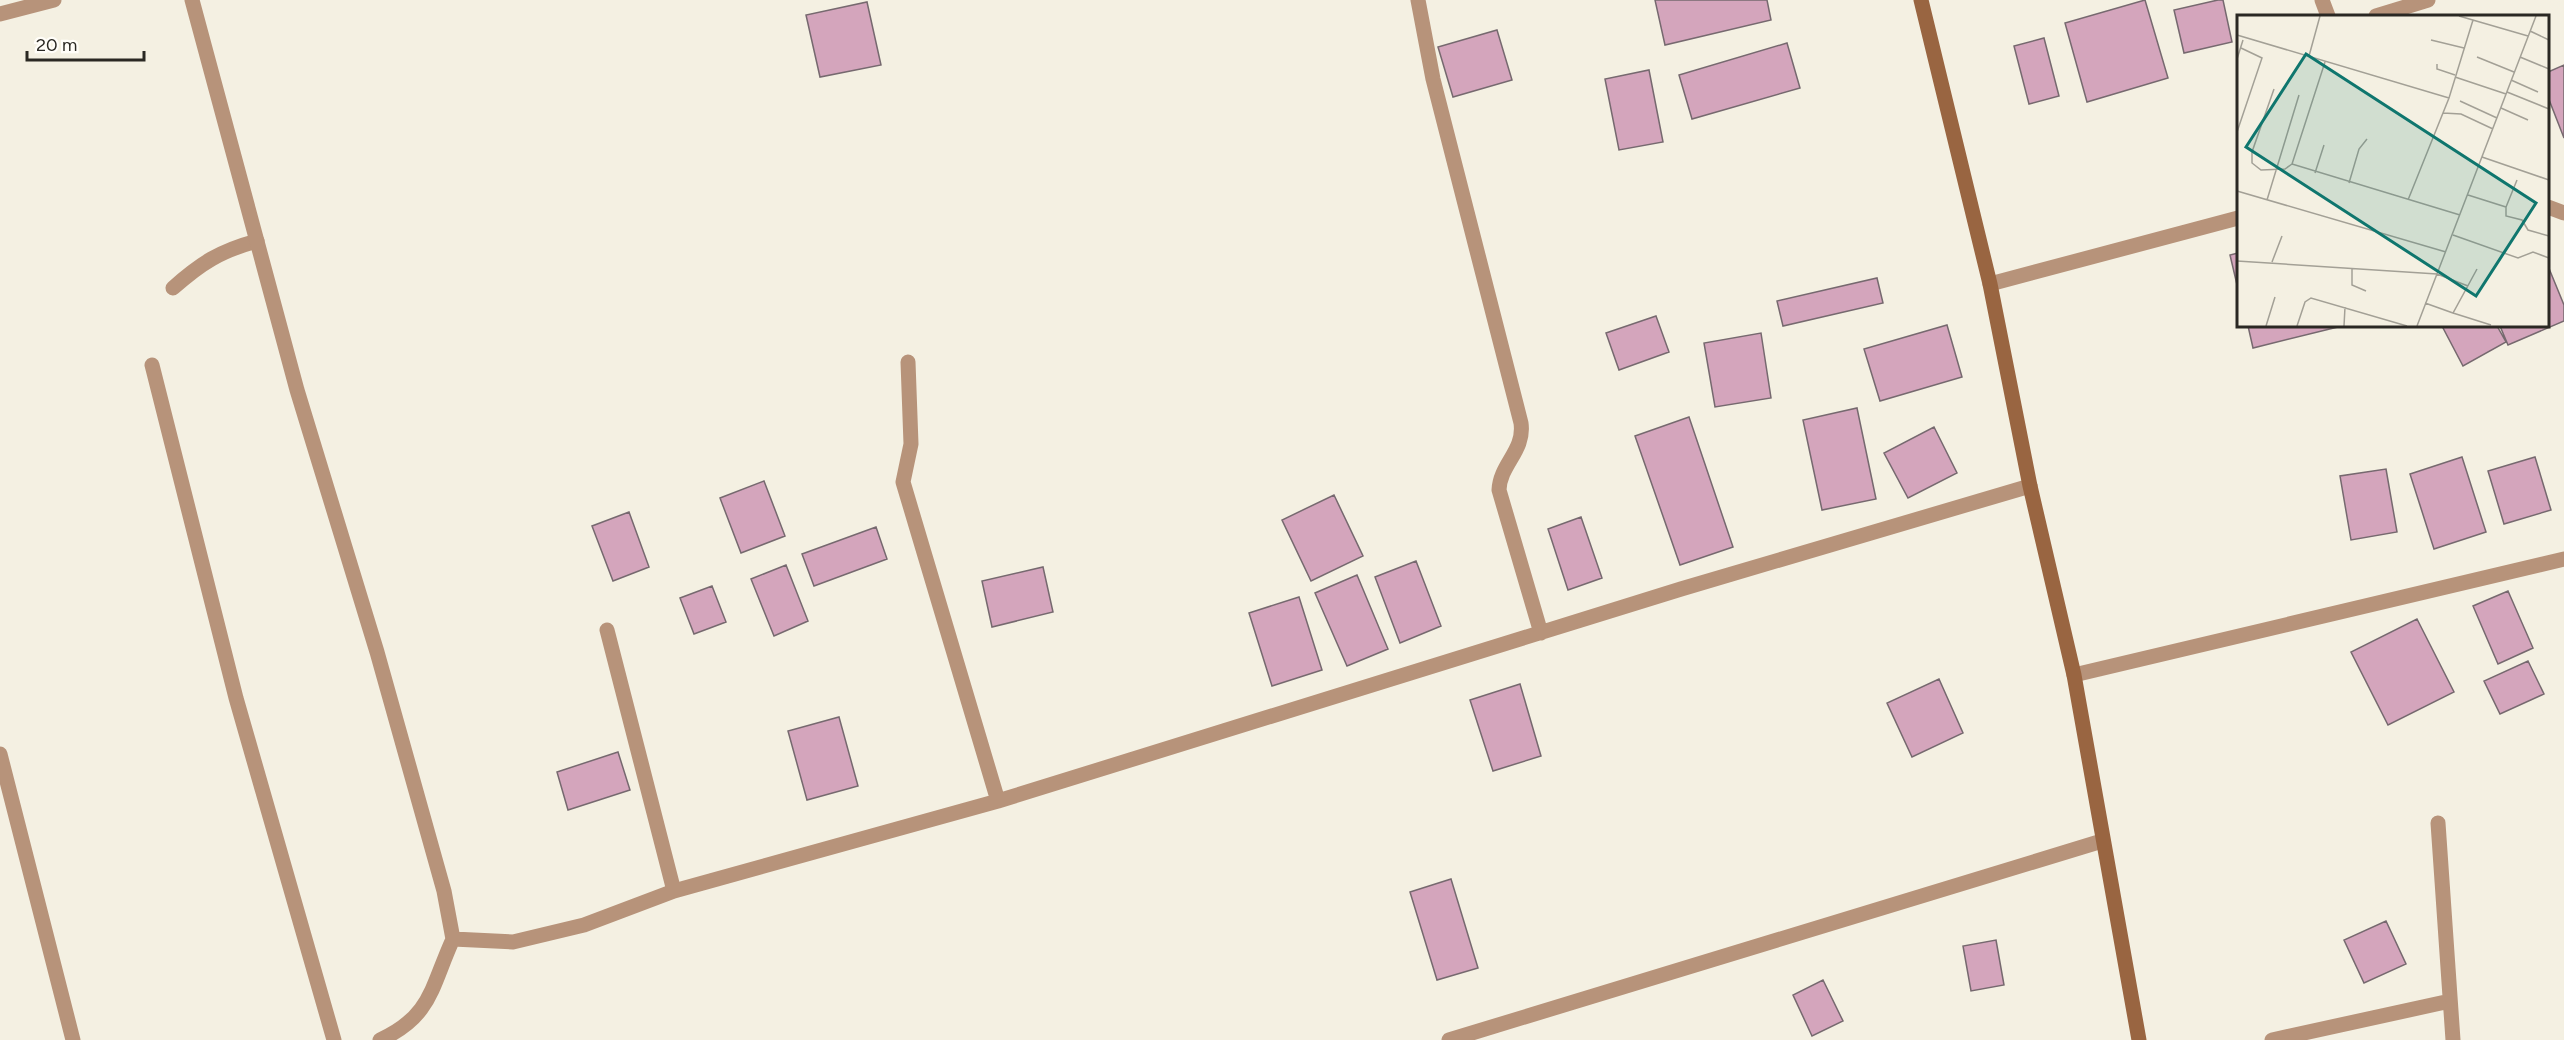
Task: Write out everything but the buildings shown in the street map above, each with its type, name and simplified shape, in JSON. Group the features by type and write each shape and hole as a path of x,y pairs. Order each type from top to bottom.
{"main road":[{"path":"1921,0 1990,285 2030,486 2074,675 2139,1040"}],"street":[{"path":"0,14 33,2 54,0"},
{"path":"192,0 297,390 383,675 444,891 453,939 425,1006 403,1027 380,1040"},
{"path":"1418,0 1433,79 1521,423 1523,435 1521,442 1501,477 1499,490 1541,633"},
{"path":"2322,0 2328,15"},
{"path":"2379,15 2428,0"},
{"path":"2549,208 2564,213"},
{"path":"1990,285 2237,218"},
{"path":"173,288 197,266 217,254 257,241"},
{"path":"908,362 911,444 903,482 998,801"},
{"path":"152,365 236,698 334,1040"},
{"path":"453,939 513,942 584,925 674,891 998,801 1541,633 2030,486"},
{"path":"2074,675 2564,559"},
{"path":"607,630 674,891"},
{"path":"0,754 73,1040"},
{"path":"2438,823 2453,1040"},
{"path":"1449,1040 2102,842"},
{"path":"2272,1040 2450,1001"}]}
